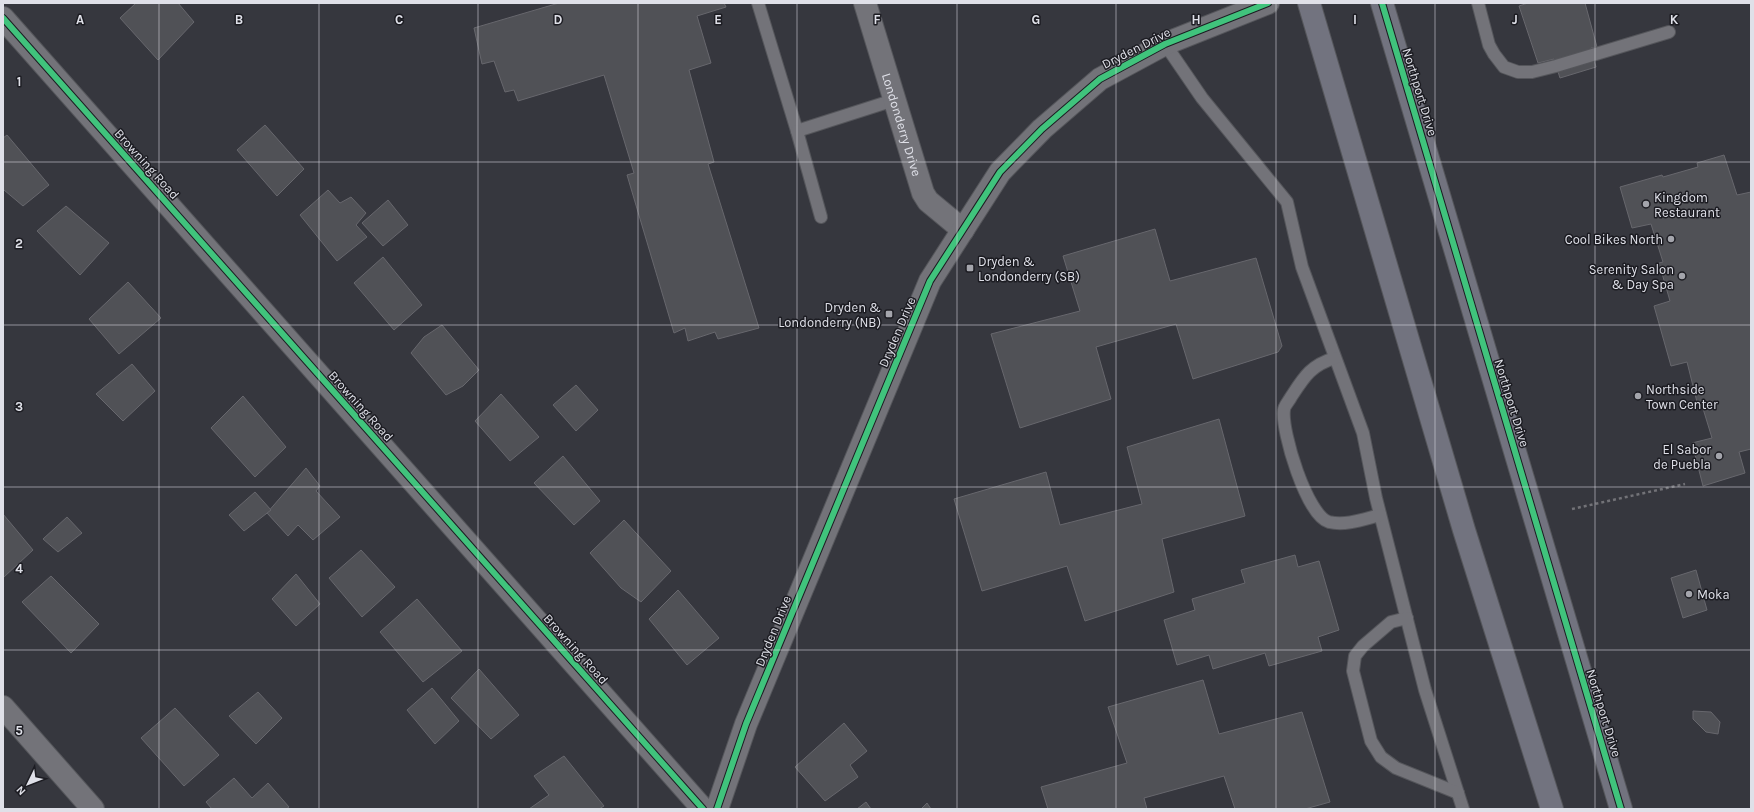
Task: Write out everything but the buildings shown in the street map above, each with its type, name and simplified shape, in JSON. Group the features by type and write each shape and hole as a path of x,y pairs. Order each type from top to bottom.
{"main road":[{"path":"1309,3 1464,530 1549,800 1561,809"},
{"name":"Northport Drive","path":"1382,3 1621,809"}],"street":[{"name":"Londonderry Drive","path":"865,3 923,193 928,201 963,230"},
{"name":"Dryden Drive","path":"717,809 746,724 930,281 1000,172 1042,129 1100,79 1165,44 1268,3"},
{"name":"Browning Road","path":"7,32 703,809"},
{"path":"3,707 94,809"}],"lane":[{"path":"758,3 797,130 821,217"},
{"path":"1478,3 1489,45 1494,54 1504,67 1518,72 1532,72 1556,66 1669,32"},
{"path":"1165,44 1202,98 1287,202 1302,267 1362,433 1380,515 1425,690 1463,809"},
{"path":"797,130 894,100"},
{"path":"1335,358 1315,366 1305,376 1284,409 1285,434 1307,497 1317,514 1328,522 1344,523 1380,515"},
{"path":"1407,618 1391,622 1363,646 1355,656 1353,671 1371,741 1381,757 1396,768 1458,793"}],"path":[{"path":"1572,509 1686,484"}],"cycle path":[{"path":"717,809 746,724 930,281 1000,172 1042,129 1100,79 1165,44 1268,3"},
{"path":"1382,3 1621,809"},
{"path":"3,18 703,809"}],"place":[{"name":"Kingdom Restaurant","path":"1646,204"},
{"name":"Cool Bikes North","path":"1671,239"},
{"name":"Dryden & Londonderry (SB)","path":"970,268"},
{"name":"Serenity Salon & Day Spa","path":"1682,276"},
{"name":"Dryden & Londonderry (NB)","path":"889,314"},
{"name":"Northside Town Center","path":"1638,396"},
{"name":"El Sabor de Puebla","path":"1719,456"},
{"name":"Moka","path":"1689,594"}]}
